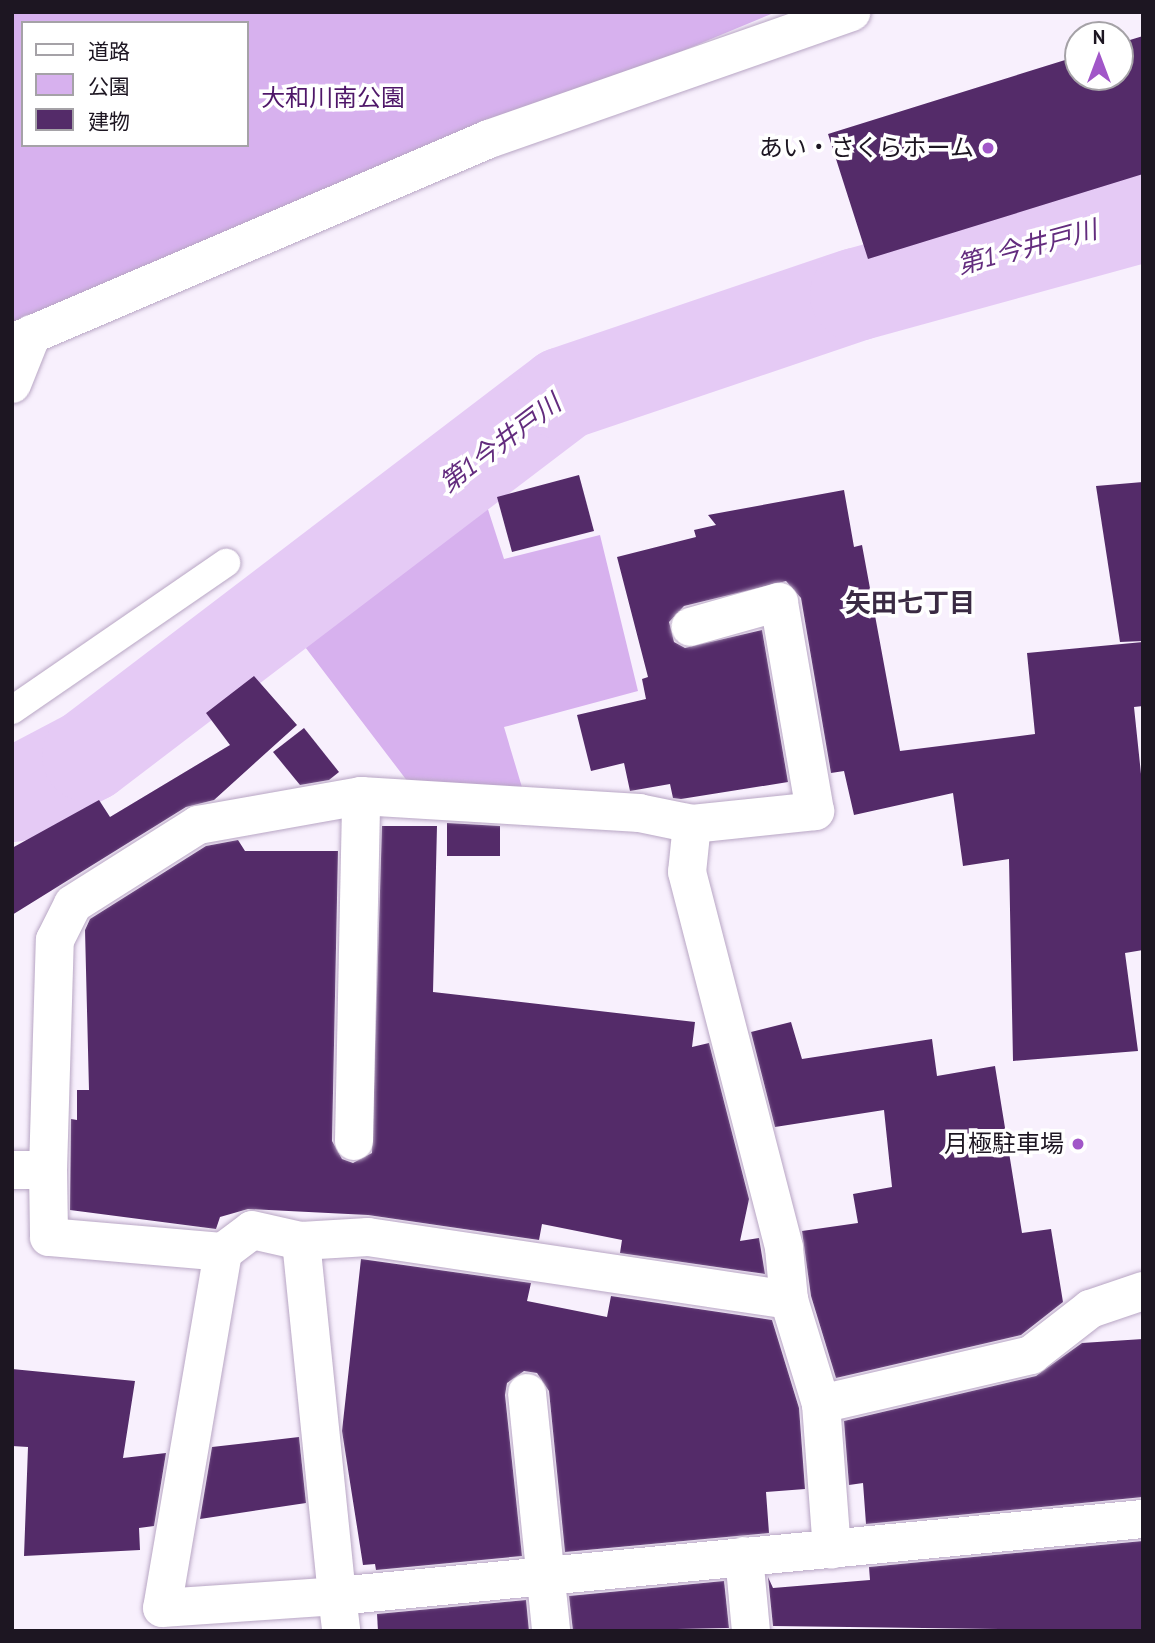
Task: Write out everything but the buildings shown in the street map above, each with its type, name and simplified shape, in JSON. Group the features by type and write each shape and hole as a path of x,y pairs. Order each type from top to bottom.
{"street":[{"path":"12,384 22,339 489,139 851,12"},
{"path":"690,627 779,602 816,811 692,824 639,813 361,796 198,825 73,904 55,940 30,1170 48,1237 223,1252 252,1230 301,1241 368,1237 789,1300"},
{"path":"354,1142 361,796"},
{"path":"692,824 687,872 784,1248 789,1300 821,1405 832,1550"},
{"path":"301,1241 339,1613"},
{"path":"223,1252 162,1608 339,1613 544,1578 744,1556 1143,1520"},
{"path":"821,1405 1031,1355 1090,1309 1143,1292"},
{"path":"527,1392 551,1631"},
{"path":"744,1556 751,1631"}],"lane":[{"path":"12,710 226,563"}],"green space":[{"name":"大和川南公園","path":"12,12 776,12 12,330"},
{"path":"484,497 504,559 600,535 638,691 504,727 524,794 408,782 299,639"}],"waterway":[{"name":"第1今井戸川","path":"12,795 88,755 563,393 856,294 1143,215"}],"place":[{"name":"あい・さくらホーム","path":"988,148"},
{"name":"月極駐車場","path":"1078,1144"}],"district":[{"name":"矢田七丁目","path":"910,603"}]}
